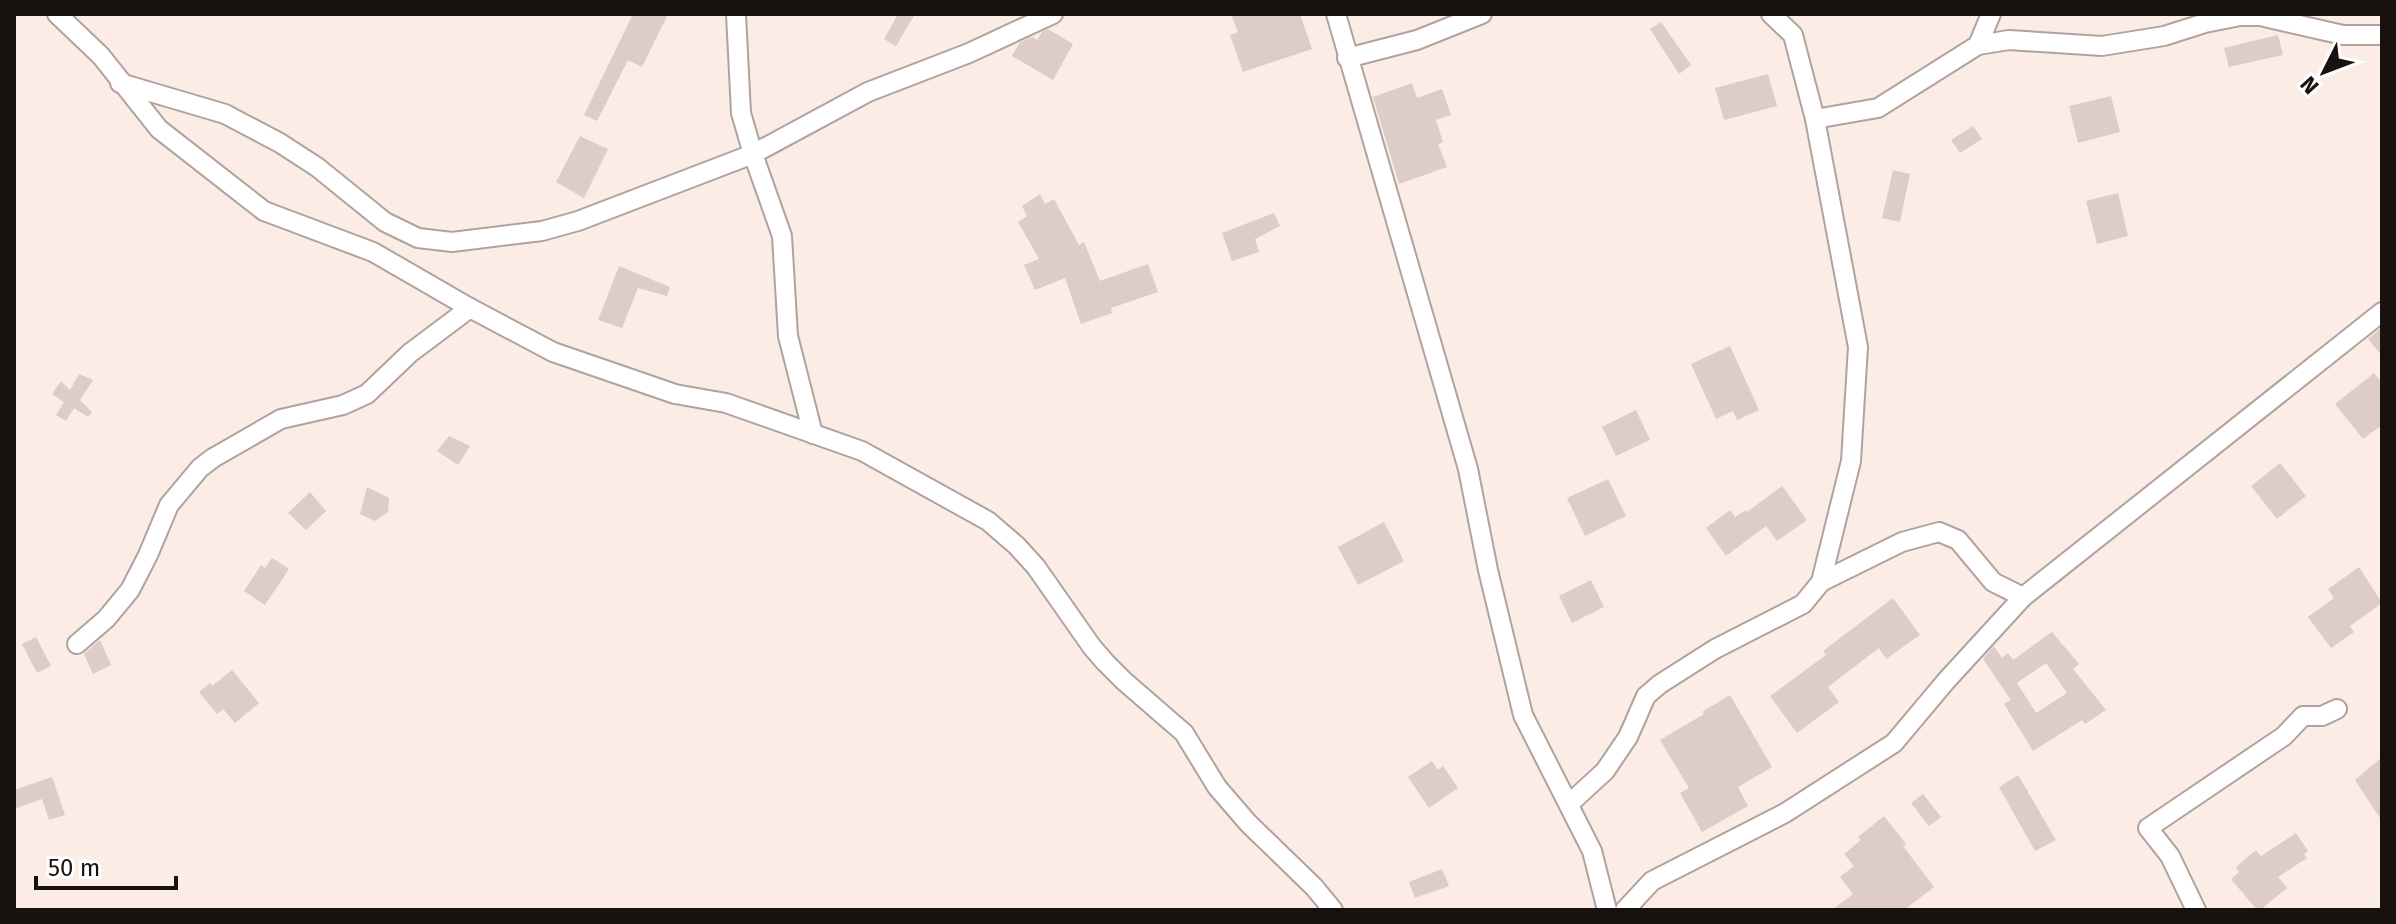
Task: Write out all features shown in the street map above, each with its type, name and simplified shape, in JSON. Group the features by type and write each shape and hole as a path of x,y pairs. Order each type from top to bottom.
{"street":[{"path":"57,14 101,56 159,129 264,211 373,252 553,352 675,394 726,403 862,451 988,521 1036,567 1092,647 1124,681 1184,733 1217,787 1333,910"},
{"path":"736,14 741,113 782,236 788,336 813,434"},
{"path":"120,83 225,114 317,167 385,222 418,238 452,242 542,231 578,221 753,154 868,92 969,53 1053,14"},
{"path":"1336,14 1468,469 1488,570 1523,715 1592,851 1607,910"},
{"path":"1347,58 1417,40 1482,14"},
{"path":"1771,14 1793,35 1815,119 1858,347 1851,461 1821,582"},
{"path":"1978,45 1991,14"},
{"path":"1815,119 1878,108 1978,45 2009,40 2102,46 2164,36 2240,16 2260,16 2343,35 2382,35"},
{"path":"77,644 106,619 130,590 169,505 200,468 281,419 343,405 367,394 410,353 470,308"},
{"path":"1625,910 1652,881 1785,813 1894,743 2023,597 2382,312"},
{"path":"1569,804 1605,771 1628,737 1646,696 1660,684 1715,649 1803,604 1821,582 1902,542 1939,532 1958,540 1993,582 2023,597"},
{"path":"2196,910 2170,856 2148,828 2284,736 2303,716 2322,716 2337,709"}],"building":[{"path":"633,14 668,14 642,67 628,60 597,121 584,115"},
{"path":"898,14 915,14 896,46 884,39"},
{"path":"1231,14 1300,14 1312,49 1243,72 1230,35 1238,32"},
{"path":"1661,22 1691,65 1679,74 1650,29"},
{"path":"1048,29 1073,44 1053,80 1012,56 1020,42 1032,37 1037,40"},
{"path":"2278,35 2283,55 2229,67 2224,48"},
{"path":"1768,74 1777,106 1724,120 1715,88"},
{"path":"1412,83 1417,98 1442,89 1451,115 1436,120 1443,142 1438,144 1447,167 1399,184 1373,97"},
{"path":"2111,96 2120,132 2078,143 2069,106"},
{"path":"1973,126 1982,139 1960,153 1951,140"},
{"path":"580,136 608,149 584,198 556,182"},
{"path":"1893,170 1910,174 1900,222 1882,218"},
{"path":"2118,193 2128,236 2097,244 2086,201"},
{"path":"1040,194 1045,204 1054,199 1079,245 1084,242 1100,281 1148,264 1158,292 1111,308 1112,313 1081,324 1065,278 1035,290 1024,265 1039,259 1018,222 1027,216 1022,206"},
{"path":"1274,213 1280,226 1255,239 1259,252 1232,261 1222,233"},
{"path":"619,266 670,287 667,296 638,288 622,328 598,320"},
{"path":"2382,327 2382,356 2368,339"},
{"path":"1730,346 1759,410 1737,420 1733,411 1716,419 1691,364"},
{"path":"2374,373 2382,383 2382,425 2363,439 2335,404"},
{"path":"79,374 93,380 80,400 92,412 88,417 74,408 66,421 56,415 64,402 52,394 61,381 70,390"},
{"path":"1636,410 1650,440 1616,456 1602,427"},
{"path":"449,436 470,446 458,465 437,451"},
{"path":"2280,463 2306,496 2277,519 2251,486"},
{"path":"1608,479 1626,516 1585,536 1567,498"},
{"path":"1782,486 1807,520 1777,541 1766,526 1726,556 1706,528 1730,510 1735,517 1747,512"},
{"path":"367,487 389,498 388,512 375,521 360,514"},
{"path":"310,492 326,511 306,530 288,513"},
{"path":"1384,522 1404,561 1358,585 1338,547"},
{"path":"272,558 289,569 265,605 244,591 261,565 265,568"},
{"path":"2359,567 2382,603 2350,626 2354,632 2331,648 2308,617 2334,598 2328,589"},
{"path":"1591,580 1604,607 1572,623 1559,596"},
{"path":"1893,598 1920,635 1886,659 1879,648 1828,687 1839,702 1797,733 1770,696 1826,655 1823,651"},
{"path":"2052,632 2079,664 2073,669 2106,710 2085,724 2082,720 2033,751 2004,704 2011,700 1983,659 1994,646 2002,658 2008,653 2013,660","holes":["2046,663 2067,693 2036,713 2017,683"]},
{"path":"36,637 51,666 37,673 22,644"},
{"path":"100,640 111,665 93,674 84,654"},
{"path":"232,670 259,703 235,723 223,709 217,714 199,692"},
{"path":"1730,695 1772,767 1738,787 1748,806 1702,832 1680,793 1689,788 1660,740"},
{"path":"2382,757 2382,821 2355,780"},
{"path":"1432,761 1438,770 1443,766 1458,788 1429,808 1408,777"},
{"path":"2018,775 2056,840 2035,851 1999,787"},
{"path":"52,777 65,815 49,820 42,799 14,809 14,790"},
{"path":"1923,794 1941,817 1929,826 1911,803"},
{"path":"1884,816 1934,887 1904,910 1832,910 1853,894 1840,877 1854,866 1844,854 1861,840 1858,837"},
{"path":"2296,833 2308,851 2304,854 2307,858 2278,877 2287,888 2257,910 2231,879 2239,872 2236,867 2256,850 2261,856"},
{"path":"1442,869 1449,886 1415,898 1409,882"}]}
